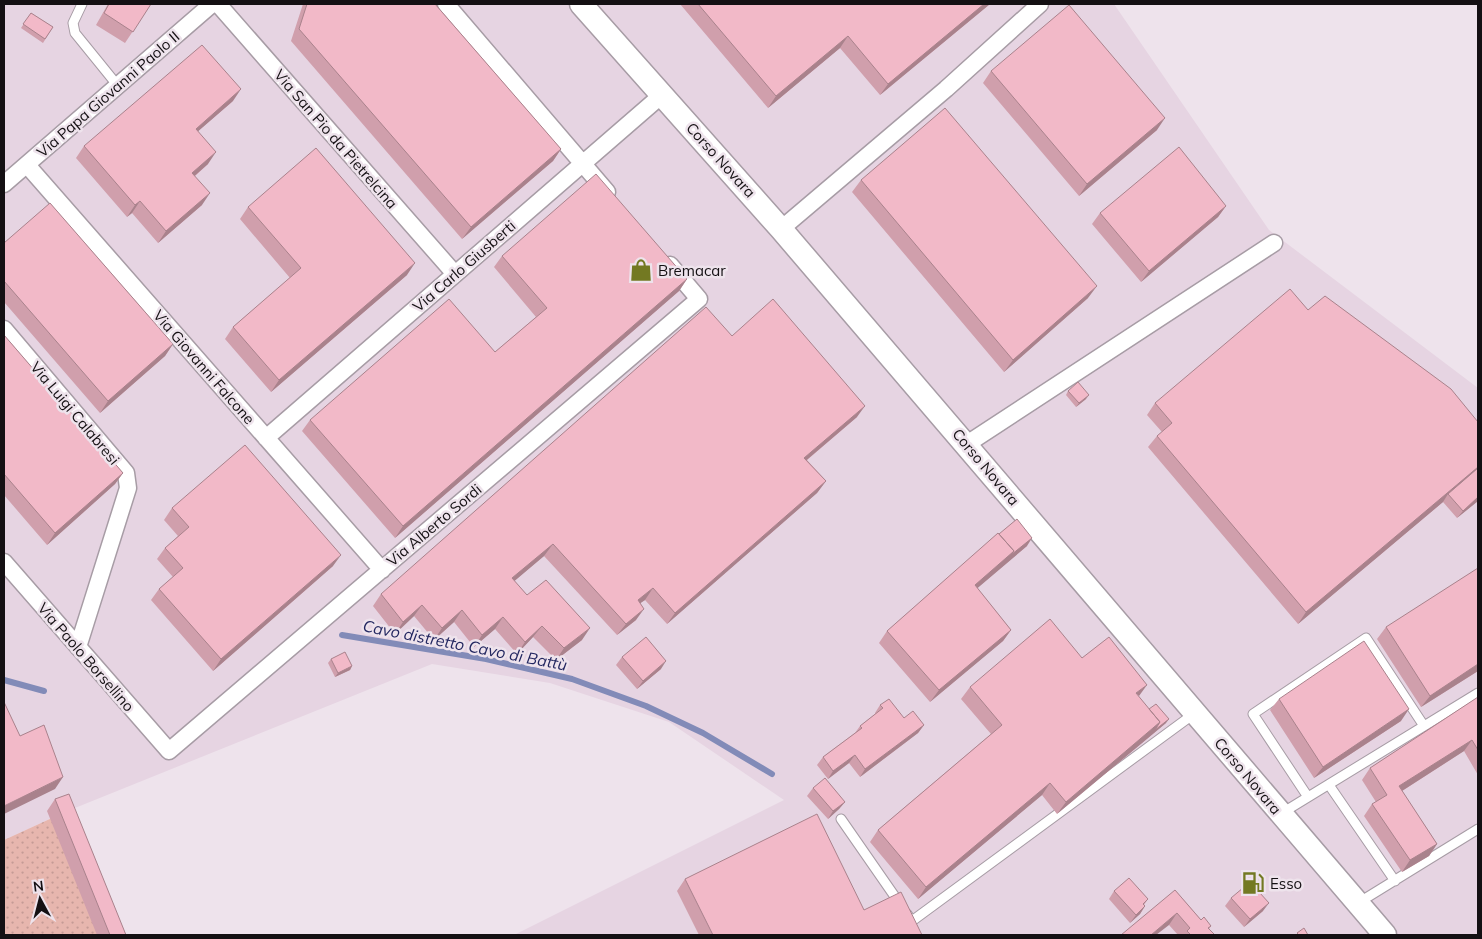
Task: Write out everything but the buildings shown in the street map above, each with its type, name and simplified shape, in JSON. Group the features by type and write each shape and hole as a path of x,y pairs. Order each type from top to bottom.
{"main road":[{"name":"Corso Novara","path":"581,4 781,229 967,444 1280,815 1385,935"}],"street":[{"name":"Via Papa Giovanni Paolo II","path":"4,184 212,4"},
{"name":"Via San Pio da Pietrelcina","path":"218,4 455,274"},
{"path":"446,4 615,201"},
{"path":"781,229 946,88 1040,4"},
{"name":"Via Carlo Giusberti","path":"266,438 662,94"},
{"name":"Via Giovanni Falcone","path":"26,165 382,570"},
{"path":"967,444 1274,243"},
{"name":"Via Alberto Sordi","path":"169,751 699,299 660,254"},
{"name":"Via Luigi Calabresi","path":"4,329 126,473 128,488 78,647"},
{"name":"Via Paolo Borsellino","path":"4,562 169,751"}],"lane":[{"path":"82,4 72,23 75,33 118,86"},
{"path":"1308,797 1253,714 1366,638 1424,726"},
{"path":"1280,815 1478,693"},
{"path":"841,819 914,925 1195,712"},
{"path":"1329,785 1395,881"},
{"path":"1358,904 1478,829"}],"shaded area":[{"path":"4,4 1114,4 1269,230 1478,388 1478,935 514,935 784,800 669,722 550,683 432,664 65,812 4,840"},
{"path":"65,812 116,935 4,935 4,840"}],"waterway":[{"name":"Cavo distretto Cavo di Battù","path":"342,635 486,659 572,679 646,706 703,733 772,774"},
{"name":"Cavo distretto Cavo di Battù","path":"4,680 44,691"}],"place":[{"name":"Bremacar","path":"641,270"},
{"name":"Esso","path":"1253,883"}]}
